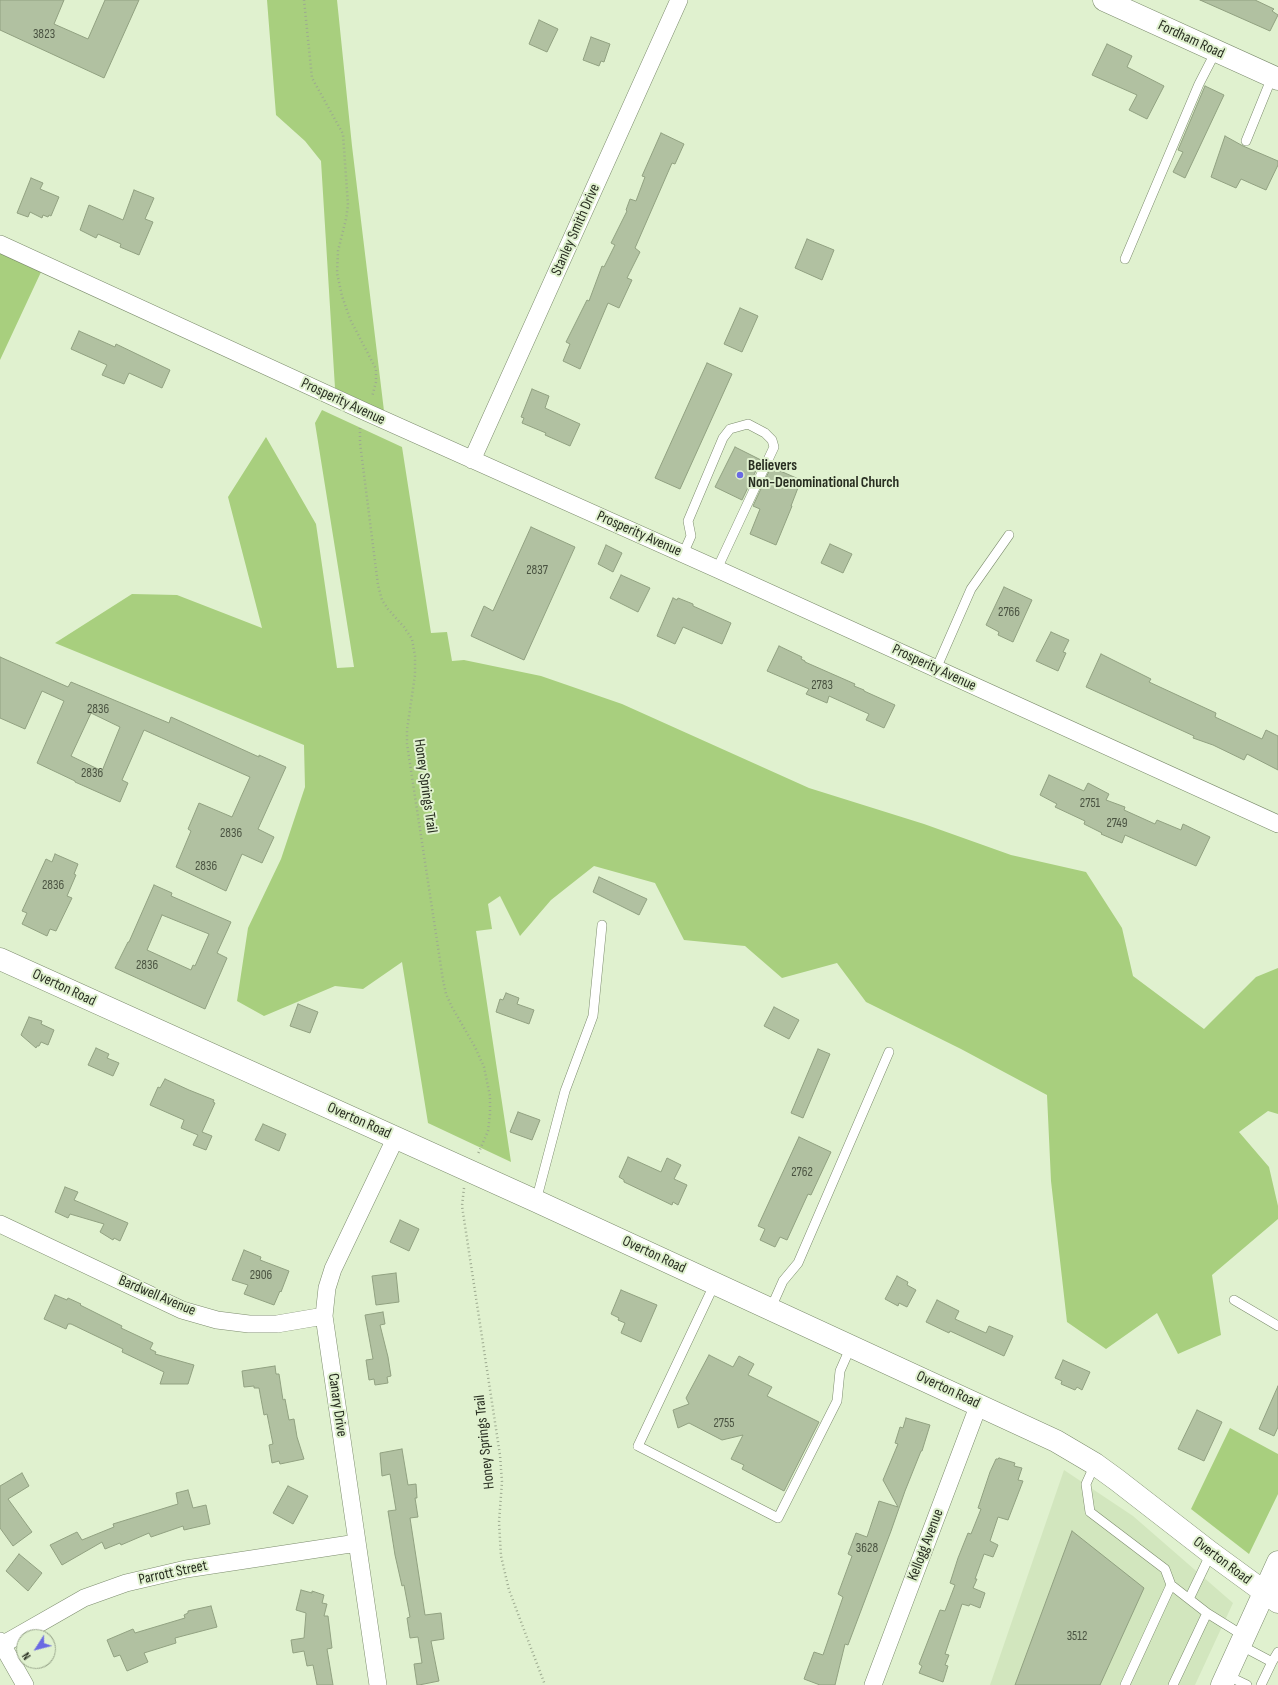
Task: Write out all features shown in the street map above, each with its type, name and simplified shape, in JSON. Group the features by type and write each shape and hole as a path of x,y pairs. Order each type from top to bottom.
{"street":[{"name":"Stanley Smith Drive","path":"472,460 679,0"},
{"name":"Fordham Road","path":"1104,0 1275,78"},
{"name":"Prosperity Avenue","path":"0,244 472,460 717,568 1278,824"},
{"name":"Overton Road","path":"0,959 536,1200 1056,1441 1095,1464 1271,1597"},
{"name":"Canary Drive","path":"378,1685 324,1316 327,1288 333,1269 396,1137"},
{"name":"Bardwell Avenue","path":"0,1224 182,1310 217,1320 249,1324 277,1324 324,1316"},
{"name":"Kellogg Avenue","path":"873,1685 979,1404"},
{"name":"Parrott Street","path":"1,1643 84,1598 126,1583 186,1568 357,1543"},
{"path":"1224,1680 1242,1641 1271,1597 1278,1562"},
{"path":"1,1643 25,1685"}],"lane":[{"path":"1125,259 1199,84 1216,51"},
{"path":"1246,141 1275,78"},
{"path":"683,554 691,536 688,521 723,438 730,429 748,424 765,433 772,440 774,447 717,568"},
{"path":"936,669 971,589 1009,535"},
{"path":"536,1200 565,1091 593,1016 602,925"},
{"path":"771,1308 783,1281 798,1263 889,1052"},
{"path":"715,1283 638,1446 778,1518 837,1401 840,1371 851,1345"},
{"path":"1234,1300 1278,1326"},
{"path":"1095,1464 1086,1484 1090,1512 1165,1569 1171,1585 1242,1641 1272,1662"},
{"path":"1189,1599 1211,1553"},
{"path":"1125,1685 1171,1585"},
{"path":"1173,1685 1207,1613"},
{"path":"1261,1685 1278,1652"},
{"path":"1224,1680 1247,1685"}],"path":[{"path":"304,0 312,78 343,134 348,205 338,252 337,273 342,296 350,319 376,369 376,382 371,399"},
{"name":"Honey Springs Trail","path":"361,425 360,443 378,585 382,600 412,639 415,656 415,675 407,730 407,744 443,980 446,994 475,1047 484,1067 490,1096 488,1131 478,1155"},
{"name":"Honey Springs Trail","path":"463,1191 462,1206 500,1455 502,1482 499,1522 502,1556 509,1590 545,1685"}],"shaded area":[{"path":"1064,1470 1133,1516 1233,1603 1195,1685 990,1685"}],"green space":[{"path":"267,0 337,0 352,146 384,411 335,388 321,161 305,141 276,115"},
{"path":"0,253 41,272 0,360"},
{"path":"322,410 402,447 431,633 447,632 452,661 464,660 541,676 622,704 809,788 924,824 1011,855 1086,872 1122,928 1133,976 1204,1029 1256,977 1278,968 1278,1114 1268,1111 1239,1132 1269,1167 1278,1206 1278,1219 1212,1275 1221,1335 1178,1354 1157,1313 1106,1349 1067,1322 1051,1181 1047,1095 961,1049 866,1002 837,963 782,978 745,946 684,940 655,883 594,866 551,900 520,936 500,896 488,904 492,929 476,931 511,1162 428,1123 402,962 363,989 335,986 264,1016 237,1001 248,928 281,859 305,787 304,745 55,643 132,594 177,595 262,628 228,497 266,437 316,524 337,668 354,667 315,423"},
{"path":"1230,1428 1278,1454 1278,1494 1249,1554 1191,1509"}],"building":[{"path":"0,0 64,0 54,24 88,39 105,0 139,0 104,78 0,30"},
{"path":"1200,0 1255,0 1274,9 1272,11 1278,15 1270,31"},
{"path":"539,20 558,29 547,52 529,44"},
{"path":"591,37 610,44 604,62 601,61 599,66 583,60"},
{"path":"1107,44 1132,56 1127,67 1164,86 1147,119 1129,110 1137,95 1092,75"},
{"path":"1205,86 1224,95 1185,178 1173,172 1183,152 1178,150"},
{"path":"661,133 684,144 675,164 672,163 635,248 640,252 627,278 632,280 619,308 608,303 580,369 563,361 570,344 566,342 587,300 589,301 602,266 604,267 615,245 611,243 627,211 626,210 630,199 636,201 645,177 642,176"},
{"path":"1225,136 1243,146 1278,161 1278,165 1266,190 1241,179 1236,188 1211,177"},
{"path":"31,178 43,183 40,189 59,197 51,216 49,215 48,217 43,215 42,218 30,212 28,217 17,213"},
{"path":"134,190 154,198 145,219 153,222 139,255 120,247 121,244 98,234 96,238 80,230 89,205 123,220"},
{"path":"807,239 834,250 822,280 795,268"},
{"path":"740,308 758,316 742,352 724,344"},
{"path":"79,331 115,347 116,344 170,370 162,388 129,373 124,384 102,375 107,365 71,349"},
{"path":"707,363 732,374 680,489 655,478"},
{"path":"532,389 549,396 545,408 580,424 570,446 545,435 546,433 522,423 524,418 521,417"},
{"name":"Believers Non-Denominational Church","path":"735,447 761,460 742,500 715,487"},
{"path":"771,467 801,480 776,545 750,534 760,509 753,506"},
{"path":"531,527 575,547 524,660 471,636 484,606 493,611"},
{"path":"830,544 852,554 843,573 821,563"},
{"path":"606,545 622,553 613,572 598,564"},
{"path":"621,575 650,588 638,612 610,598"},
{"path":"1004,587 1032,600 1013,642 998,635 999,632 986,625"},
{"path":"673,598 677,600 678,598 693,604 693,606 731,623 722,644 683,627 675,644 657,636"},
{"path":"1051,632 1069,640 1063,652 1066,653 1058,671 1036,661"},
{"path":"779,646 802,657 801,659 805,662 855,684 854,686 895,705 884,728 866,720 869,714 829,696 827,703 806,694 809,689 767,671"},
{"path":"1101,654 1151,679 1149,682 1216,713 1215,717 1262,739 1266,730 1278,736 1278,770 1247,754 1244,760 1213,745 1193,738 1194,736 1086,687"},
{"path":"0,657 68,687 71,682 169,723 171,717 259,757 259,755 286,767 258,829 274,837 262,863 242,854 226,891 176,867 191,831 188,829 199,803 232,817 250,777 144,730 122,780 128,783 120,802 37,763 64,701 42,691 25,729 0,718","holes":["91,713 120,727 102,771 71,756"]},
{"path":"1049,775 1084,791 1088,783 1109,794 1106,800 1125,807 1124,810 1155,824 1157,820 1181,830 1183,824 1210,837 1196,866 1125,835 1122,843 1101,834 1102,833 1084,824 1085,821 1055,807 1057,804 1040,795"},
{"path":"55,854 78,864 74,874 76,875 67,896 72,898 56,931 50,929 47,936 22,924 27,913 22,911 46,859 52,862"},
{"path":"599,877 647,899 639,915 593,892"},
{"path":"154,885 172,893 171,896 231,922 217,953 227,958 205,1009 115,968 129,942","holes":["162,915 209,934 195,966 193,965 191,970 147,950"]},
{"path":"506,993 519,998 517,1004 534,1010 529,1024 496,1012 500,999 503,1000"},
{"path":"298,1004 318,1012 310,1033 290,1026"},
{"path":"774,1007 799,1020 789,1039 764,1026"},
{"path":"29,1017 42,1021 41,1024 54,1030 48,1045 41,1042 36,1048 21,1035"},
{"path":"96,1048 109,1054 107,1058 119,1063 113,1076 88,1065"},
{"path":"818,1049 830,1054 803,1118 791,1113"},
{"path":"165,1079 214,1100 213,1102 215,1103 202,1132 212,1136 206,1150 193,1145 198,1135 181,1128 184,1120 150,1105 158,1087 160,1088"},
{"path":"518,1112 540,1120 532,1140 510,1132"},
{"path":"263,1124 286,1134 279,1151 255,1140"},
{"path":"799,1137 831,1152 811,1195 808,1194 787,1240 780,1237 775,1247 760,1240 765,1229 758,1226"},
{"path":"628,1157 661,1172 667,1158 681,1165 674,1179 687,1185 678,1205 673,1202 672,1205 624,1182 624,1180 619,1177"},
{"path":"65,1187 78,1192 74,1200 128,1223 120,1241 114,1238 113,1240 100,1232 104,1224 70,1214 68,1218 55,1212"},
{"path":"400,1220 419,1229 409,1251 390,1242"},
{"path":"244,1250 261,1257 260,1260 289,1271 274,1305 244,1294 248,1285 232,1280"},
{"path":"396,1273 399,1302 376,1305 372,1276"},
{"path":"897,1276 908,1282 907,1285 916,1290 907,1307 899,1303 898,1306 885,1299"},
{"path":"621,1290 657,1305 641,1342 621,1333 625,1323 618,1320 619,1318 611,1314"},
{"path":"55,1295 67,1300 68,1298 81,1304 80,1305 122,1326 121,1328 153,1343 150,1349 156,1352 155,1354 194,1365 188,1384 160,1384 164,1372 122,1352 123,1349 71,1324 68,1324 66,1329 44,1319"},
{"path":"937,1300 959,1311 955,1319 986,1333 989,1326 1013,1336 1004,1356 950,1331 949,1333 926,1322"},
{"path":"383,1312 385,1324 380,1325 391,1376 387,1377 388,1383 375,1385 374,1379 369,1380 366,1360 373,1359 365,1315"},
{"path":"709,1355 733,1367 739,1356 754,1364 748,1375 772,1387 767,1396 819,1422 784,1491 742,1469 744,1465 731,1459 743,1435 722,1440 689,1423 678,1428 673,1410 689,1404 686,1398"},
{"path":"1063,1360 1090,1372 1082,1390 1077,1387 1075,1390 1061,1384 1062,1381 1055,1378"},
{"path":"275,1366 276,1374 279,1374 283,1400 285,1399 289,1420 294,1419 297,1437 304,1459 280,1464 279,1461 272,1463 269,1445 273,1444 267,1414 264,1415 259,1388 254,1388 254,1386 244,1387 242,1371"},
{"path":"1278,1386 1278,1427 1274,1436 1259,1429"},
{"path":"1197,1410 1222,1422 1204,1461 1178,1449"},
{"path":"906,1418 930,1425 922,1451 905,1491 848,1645 845,1644 835,1685 820,1685 804,1679 814,1652 823,1655 843,1597 838,1594 852,1556 848,1554 856,1533 867,1537 879,1501 898,1507 883,1480 898,1444 895,1443 900,1427 903,1428"},
{"path":"402,1449 408,1485 416,1484 417,1498 415,1498 418,1517 410,1518 425,1615 441,1613 444,1639 431,1641 439,1681 419,1685 417,1685 414,1664 422,1663 418,1637 410,1638 407,1618 410,1617 404,1585 402,1586 395,1555 388,1511 396,1510 390,1474 382,1476 380,1453"},
{"path":"999,1458 1015,1463 1014,1466 1022,1468 1018,1480 1023,1481 1008,1520 998,1517 990,1541 998,1545 993,1557 984,1554 975,1579 977,1579 973,1588 985,1593 980,1608 970,1604 969,1606 962,1604 945,1654 949,1655 945,1665 948,1666 943,1682 919,1673 922,1666 919,1664 940,1610 945,1611 955,1585 950,1583 958,1558 968,1533 971,1534 981,1509 978,1508 990,1472 996,1459"},
{"path":"22,1473 29,1486 8,1499 32,1532 13,1546 0,1528 0,1486"},
{"path":"288,1486 308,1496 293,1524 273,1513"},
{"path":"188,1490 193,1508 206,1505 210,1524 184,1530 183,1526 151,1537 149,1533 121,1545 120,1543 105,1549 102,1542 62,1565 50,1545 77,1532 82,1540 114,1527 113,1524 178,1504 176,1493"},
{"path":"1072,1531 1144,1588 1100,1685 1015,1685"},
{"path":"19,1554 42,1573 28,1591 6,1571"},
{"path":"301,1590 312,1593 312,1591 324,1595 322,1603 327,1604 324,1616 328,1616 332,1648 327,1649 333,1685 317,1685 313,1665 307,1666 304,1651 293,1653 291,1640 304,1638 306,1613 296,1610"},
{"path":"211,1606 217,1627 175,1638 176,1643 144,1653 148,1662 127,1671 120,1655 114,1657 107,1640 133,1629 135,1633 185,1618 184,1615 188,1613 188,1611"}],"place":[{"name":"Believers Non-Denominational Church","path":"740,475"}]}
